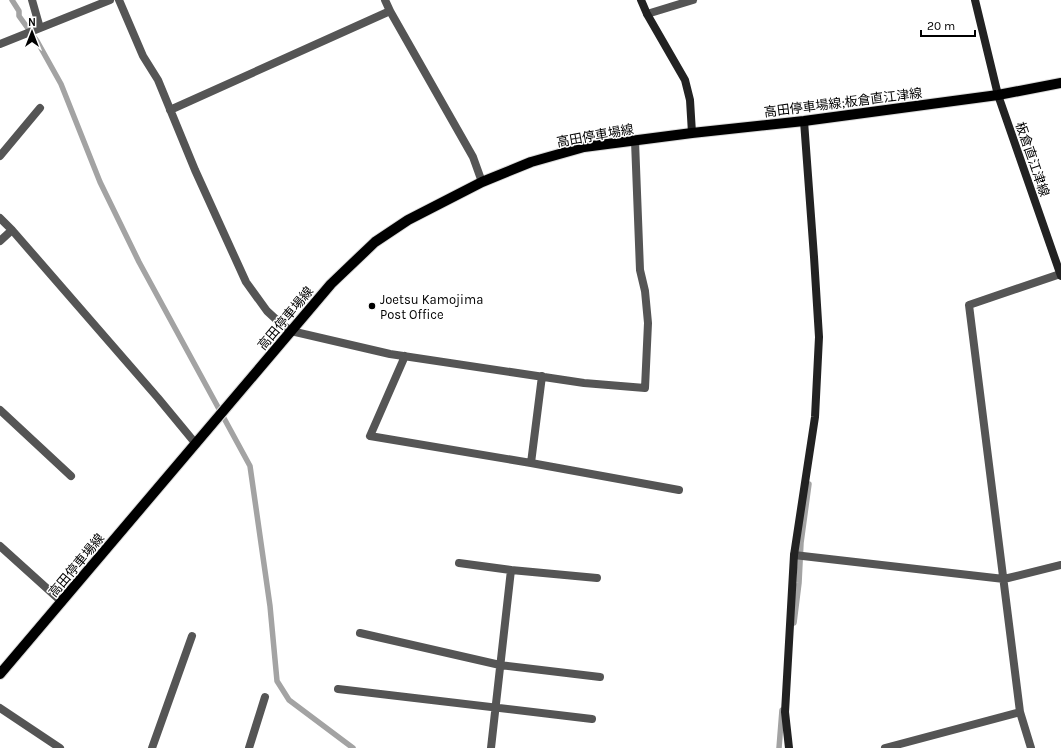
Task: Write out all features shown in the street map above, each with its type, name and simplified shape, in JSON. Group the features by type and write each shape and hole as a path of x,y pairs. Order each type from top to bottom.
{"main road":[{"path":"998,95 1061,82"},
{"name":"高田停車場線;板倉直江津線","path":"692,133 804,121 998,95"},
{"name":"高田停車場線","path":"0,674 331,284 375,242 408,220 482,182 531,162 584,148 692,133"}],"street":[{"path":"32,0 40,28"},
{"path":"0,44 110,0"},
{"path":"118,0 143,56 158,80 195,170 246,282 267,311 291,331 390,354 584,383 645,388 648,323 645,291 640,270 635,141"},
{"path":"385,0 473,157 482,182"},
{"path":"641,0 647,14 685,80 690,100 692,133"},
{"path":"647,14 693,0"},
{"name":"板倉直江津線","path":"975,0 998,95 1061,275"},
{"path":"170,110 390,11"},
{"path":"0,156 40,108"},
{"path":"789,748 784,712 794,555 815,417 819,336 804,121"},
{"path":"0,218 158,398 196,444"},
{"path":"0,241 12,230"},
{"path":"1031,748 1020,712 969,305 1061,275"},
{"path":"405,356 370,436 680,490"},
{"path":"531,463 542,376"},
{"path":"0,410 71,476"},
{"path":"0,546 62,602"},
{"path":"794,555 1004,579 1061,565"},
{"path":"459,563 511,570 597,578"},
{"path":"491,748 511,570"},
{"path":"360,633 500,665 600,677"},
{"path":"152,748 192,636"},
{"path":"338,689 592,719"},
{"path":"249,748 265,697"},
{"path":"0,708 60,748"},
{"path":"885,748 1020,712"}],"waterway":[{"path":"12,0 19,11 19,16 37,41 61,84 100,182 139,262 250,466 270,606 277,681 289,700 353,748"},
{"path":"794,623 799,583 801,543 809,484"},
{"path":"779,748 782,710"}],"place":[{"name":"Joetsu Kamojima Post Office","path":"372,306"}]}
